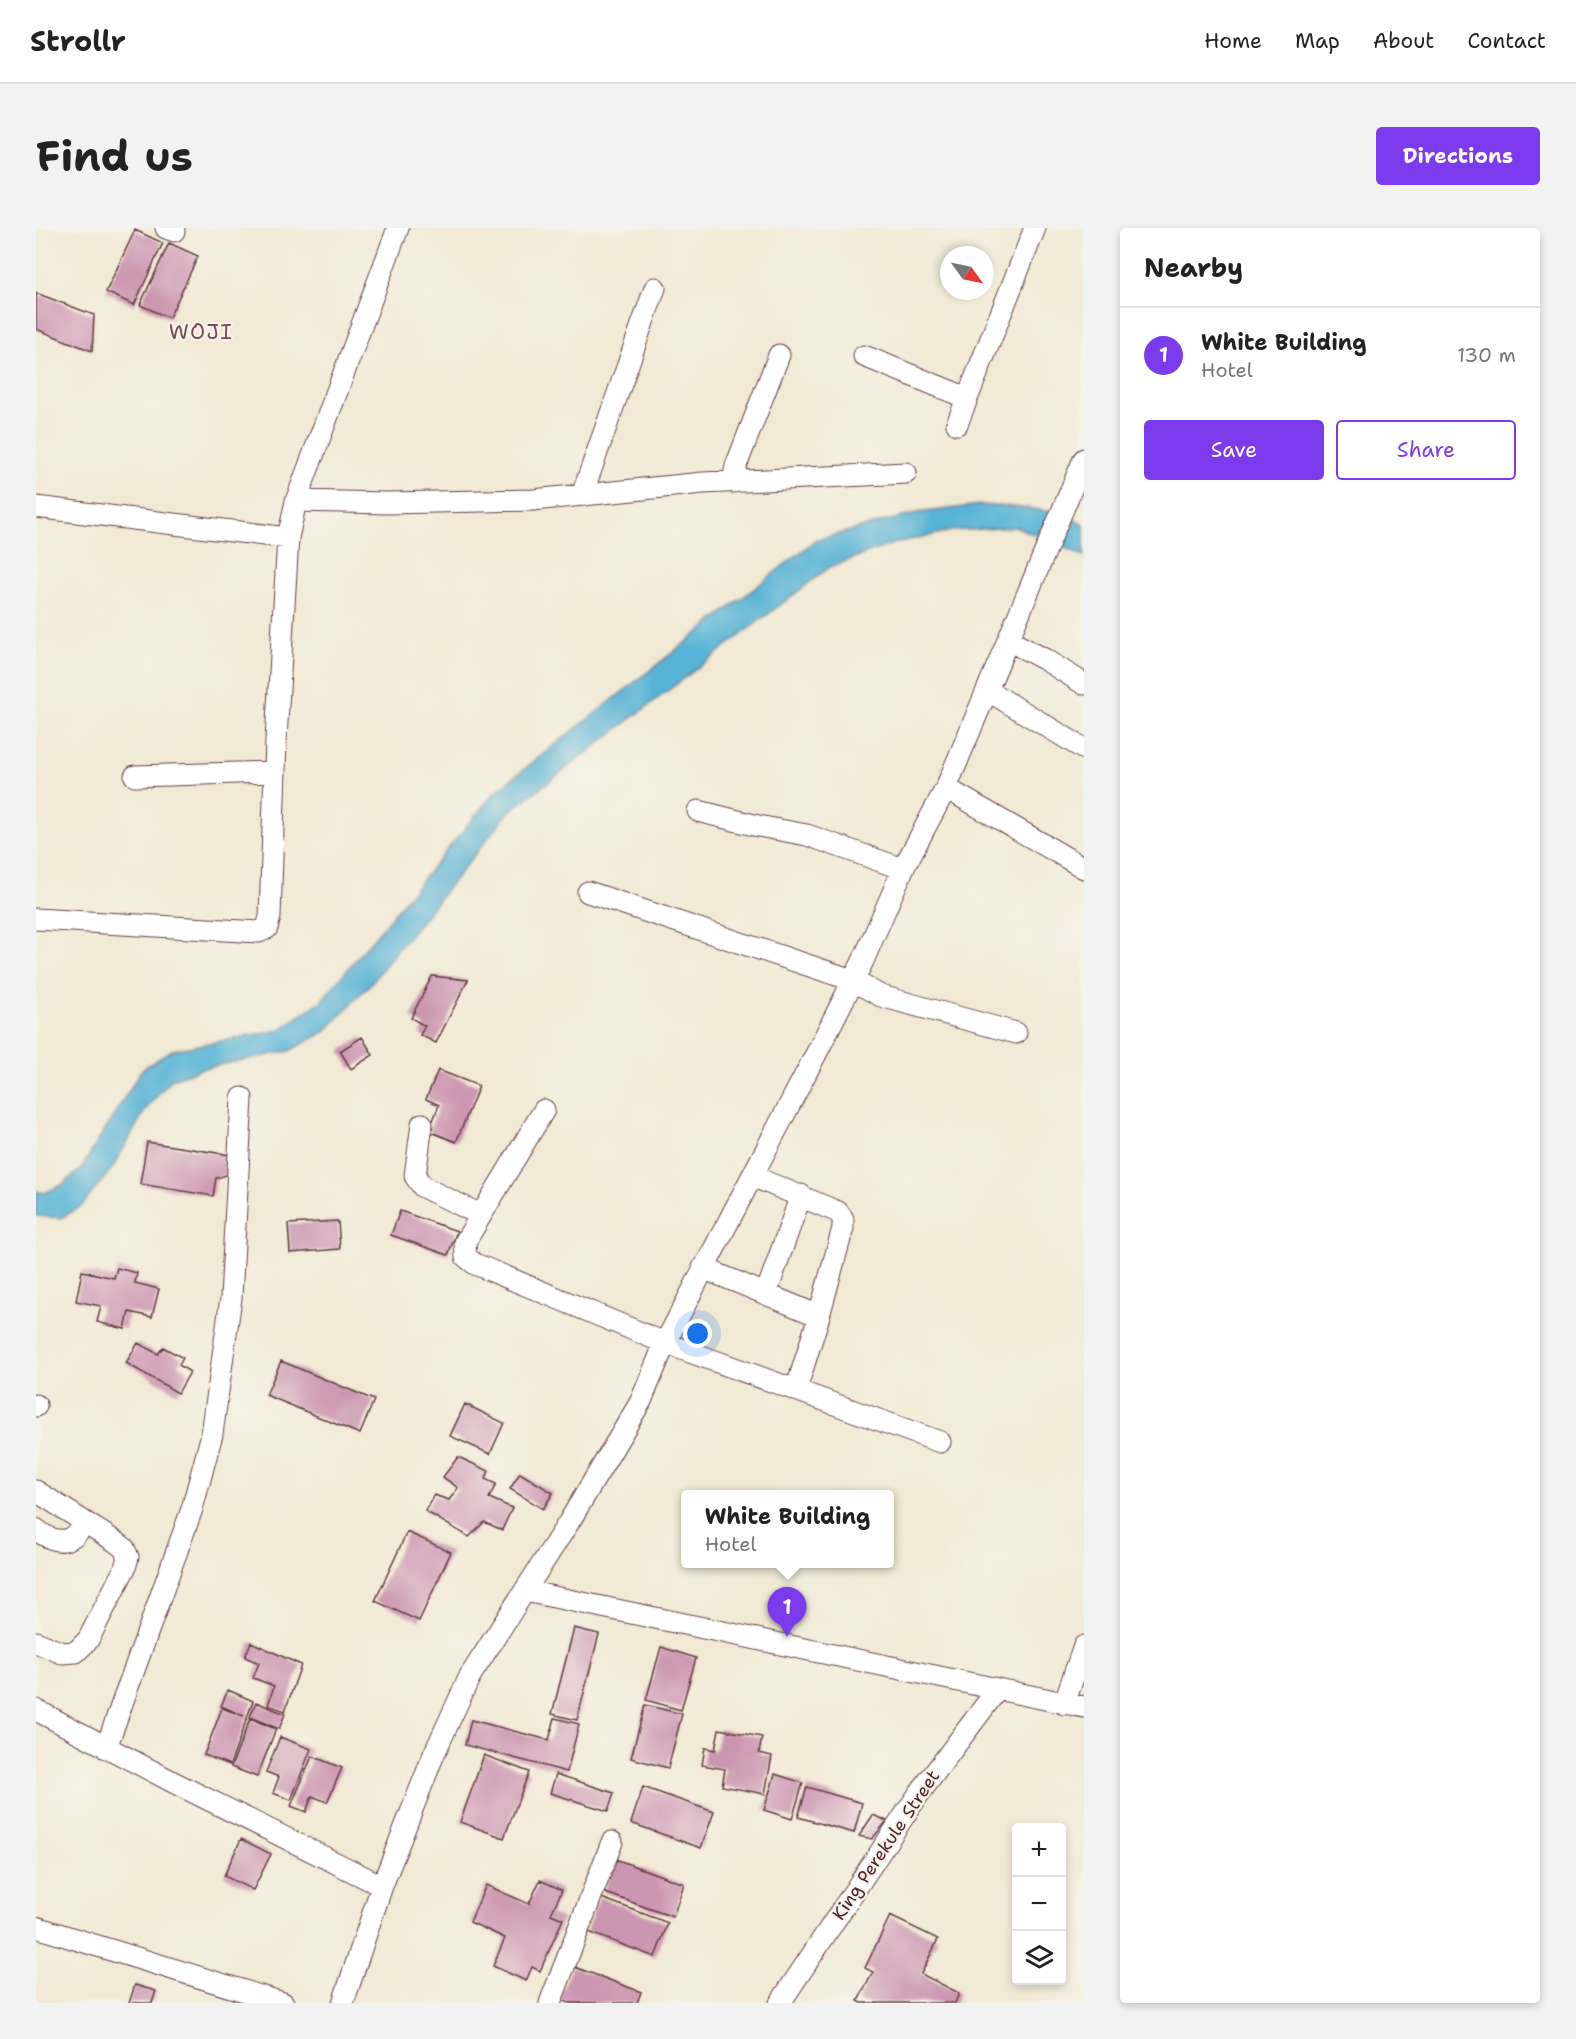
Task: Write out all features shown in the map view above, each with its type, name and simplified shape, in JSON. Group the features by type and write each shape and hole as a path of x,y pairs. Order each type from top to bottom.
{"street":[{"path":"36,919 259,933 267,928 270,917 275,772 288,538 296,501 398,228"},
{"path":"957,424 1035,228"},
{"path":"582,495 655,288"},
{"path":"733,482 736,466 779,355"},
{"path":"864,356 967,398"},
{"path":"344,2003 382,1886 434,1754 470,1676 575,1513 641,1401 665,1343 863,961 903,869 946,788 1084,459"},
{"path":"296,501 388,504 533,500 733,482 906,474"},
{"path":"36,507 288,538"},
{"path":"1008,640 1084,684"},
{"path":"987,690 1084,749"},
{"path":"135,776 275,772"},
{"path":"946,788 1084,868"},
{"path":"698,811 807,835 903,869"},
{"path":"588,892 852,980 881,996 1016,1033"},
{"path":"106,1748 192,1509 212,1434 231,1298 242,1098"},
{"path":"544,1110 465,1242 466,1257 475,1264 665,1343 940,1442"},
{"path":"422,1124 415,1176 423,1187 481,1215"},
{"path":"752,1176 838,1212 843,1219 843,1228 819,1316 796,1390"},
{"path":"766,1294 801,1195"},
{"path":"703,1269 819,1316"},
{"path":"36,1642 62,1653 76,1652 88,1640 125,1568 128,1557 124,1548 86,1523 38,1499"},
{"path":"36,1529 43,1536 55,1540 66,1540 73,1537 86,1523"},
{"path":"525,1591 1074,1706 1084,1646"},
{"name":"King Perekule Street","path":"780,2003 918,1796 997,1690"},
{"path":"36,1710 106,1748 382,1886"},
{"path":"550,2003 612,1842"},
{"path":"36,1927 283,2003"}],"water":[{"path":"980,505 1020,507 1072,518 1084,524 1084,556 1017,527 951,531 895,543 830,567 509,812 370,984 325,1032 289,1051 204,1068 172,1079 146,1109 114,1166 81,1207 61,1218 36,1216 36,1191 44,1193 62,1185 81,1169 142,1069 172,1050 280,1030 321,1001 495,792 816,540 917,513"}],"building":[{"path":"135,230 163,243 134,305 106,292"},
{"path":"169,243 198,256 169,318 140,305"},
{"path":"36,293 94,315 92,351 36,329"},
{"path":"432,976 468,980 436,1043 420,1035 425,1026 411,1018"},
{"path":"362,1037 373,1055 351,1069 340,1051"},
{"path":"438,1070 479,1086 456,1142 429,1131 439,1105 426,1099"},
{"path":"147,1142 230,1155 227,1175 216,1178 213,1196 140,1184"},
{"path":"400,1211 457,1231 448,1255 391,1235"},
{"path":"338,1221 340,1249 290,1253 288,1224"},
{"path":"117,1268 137,1273 135,1283 159,1289 152,1317 129,1312 125,1329 97,1322 101,1306 76,1301 82,1271 114,1278"},
{"path":"138,1343 158,1354 163,1347 183,1358 179,1365 190,1372 178,1393 126,1363"},
{"path":"281,1361 374,1400 360,1434 266,1395"},
{"path":"465,1404 504,1423 490,1454 450,1436"},
{"path":"458,1457 489,1471 485,1479 496,1484 489,1498 512,1508 502,1530 484,1522 469,1537 425,1511 434,1495 449,1500 458,1488 443,1477"},
{"path":"520,1473 553,1493 543,1509 510,1489"},
{"path":"407,1532 451,1552 419,1621 375,1601"},
{"path":"574,1628 599,1634 577,1720 552,1714"},
{"path":"251,1642 301,1665 285,1711 268,1705 274,1686 253,1678 259,1663 245,1657"},
{"path":"661,1647 696,1658 681,1710 646,1700"},
{"path":"228,1690 253,1701 230,1765 204,1755 222,1708 244,1716 221,1706"},
{"path":"256,1702 285,1714 279,1729 250,1717"},
{"path":"645,1705 682,1714 668,1768 631,1758"},
{"path":"555,1718 579,1724 567,1772 465,1745 471,1720 549,1740"},
{"path":"250,1719 276,1729 257,1777 231,1767"},
{"path":"719,1729 762,1737 759,1753 772,1756 765,1794 722,1786 725,1769 702,1765 705,1748 715,1750"},
{"path":"280,1737 311,1749 291,1800 273,1793 279,1777 266,1772"},
{"path":"484,1755 529,1772 504,1838 460,1822"},
{"path":"312,1756 342,1768 327,1802 312,1796 306,1812 291,1806"},
{"path":"556,1774 614,1793 608,1811 550,1793"},
{"path":"775,1774 803,1783 792,1819 764,1810"},
{"path":"643,1787 714,1812 701,1848 631,1823"},
{"path":"807,1787 862,1803 854,1833 798,1817"},
{"path":"873,1815 887,1821 872,1839 859,1836"},
{"path":"241,1839 271,1854 253,1890 224,1876"},
{"path":"615,1859 684,1884 673,1917 603,1892"},
{"path":"540,1880 562,1890 551,1914 563,1919 540,1971 532,1967 526,1981 493,1966 505,1938 470,1922 486,1885 529,1904"},
{"path":"599,1897 668,1923 655,1957 586,1931"},
{"path":"890,1916 938,1939 921,1974 959,1993 955,2003 862,2003 858,2001 873,1972 865,1968"},
{"path":"572,1966 641,1992 637,2003 569,2003 559,1999"},
{"path":"135,1985 156,1991 152,2003 129,2003"}],"place":[{"name":"White Building","path":"787,1637"}],"district":[{"name":"WOJI","path":"201,332"}]}
